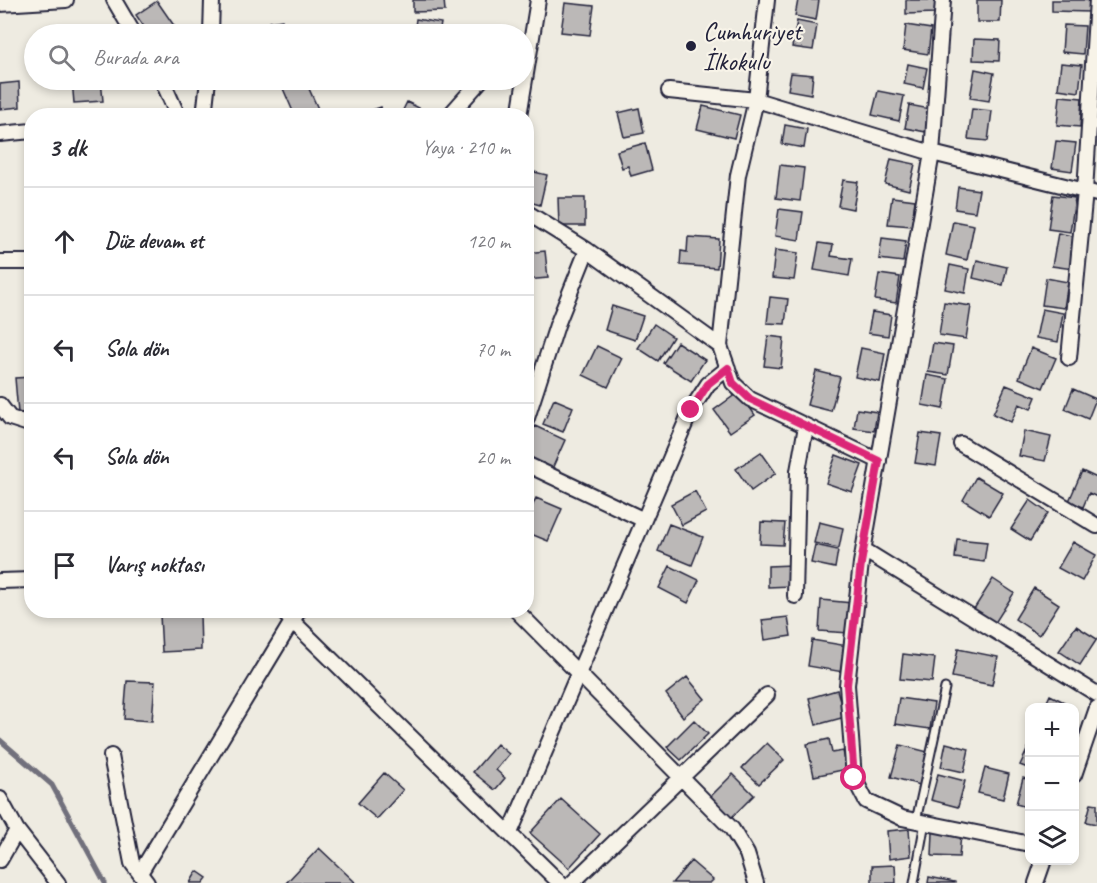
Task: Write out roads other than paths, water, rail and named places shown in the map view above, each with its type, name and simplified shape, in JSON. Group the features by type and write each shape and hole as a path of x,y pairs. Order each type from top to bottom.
{"street":[{"path":"0,4 66,0"},
{"path":"114,0 128,24"},
{"path":"211,24 212,0"},
{"path":"533,24 538,0"},
{"path":"767,0 756,100 738,175 720,346 733,383 750,399 879,461"},
{"path":"943,0 932,153 864,550 847,685 854,778 866,801 902,818 1025,843"},
{"path":"1069,358 1091,193 1097,0"},
{"path":"166,90 174,108"},
{"path":"205,108 207,90"},
{"path":"456,108 472,90"},
{"path":"520,108 522,90"},
{"path":"669,90 756,100 932,153 1091,193"},
{"path":"0,134 24,132"},
{"path":"534,218 586,250 720,346"},
{"path":"534,396 557,325 586,250"},
{"path":"0,262 24,262"},
{"path":"510,833 691,410 708,384 728,368"},
{"path":"1,410 19,423 24,424"},
{"path":"795,596 798,471 806,426"},
{"path":"961,444 1097,526"},
{"path":"534,468 644,520"},
{"path":"864,550 1097,694"},
{"path":"0,581 24,580"},
{"path":"111,756 132,862 144,878 294,618"},
{"path":"299,618 560,883"},
{"path":"524,618 732,830 747,854 756,883"},
{"path":"572,883 767,695"},
{"path":"1079,760 1097,708"},
{"path":"0,799 17,830 58,883"},
{"path":"0,860 17,830"},
{"path":"1036,883 1043,865"}],"lane":[{"path":"914,883 921,822 945,688"}],"waterway":[{"path":"0,740 52,785 105,883"}],"place":[{"name":"Cumhuriyet İlkokulu","path":"691,46"}]}
